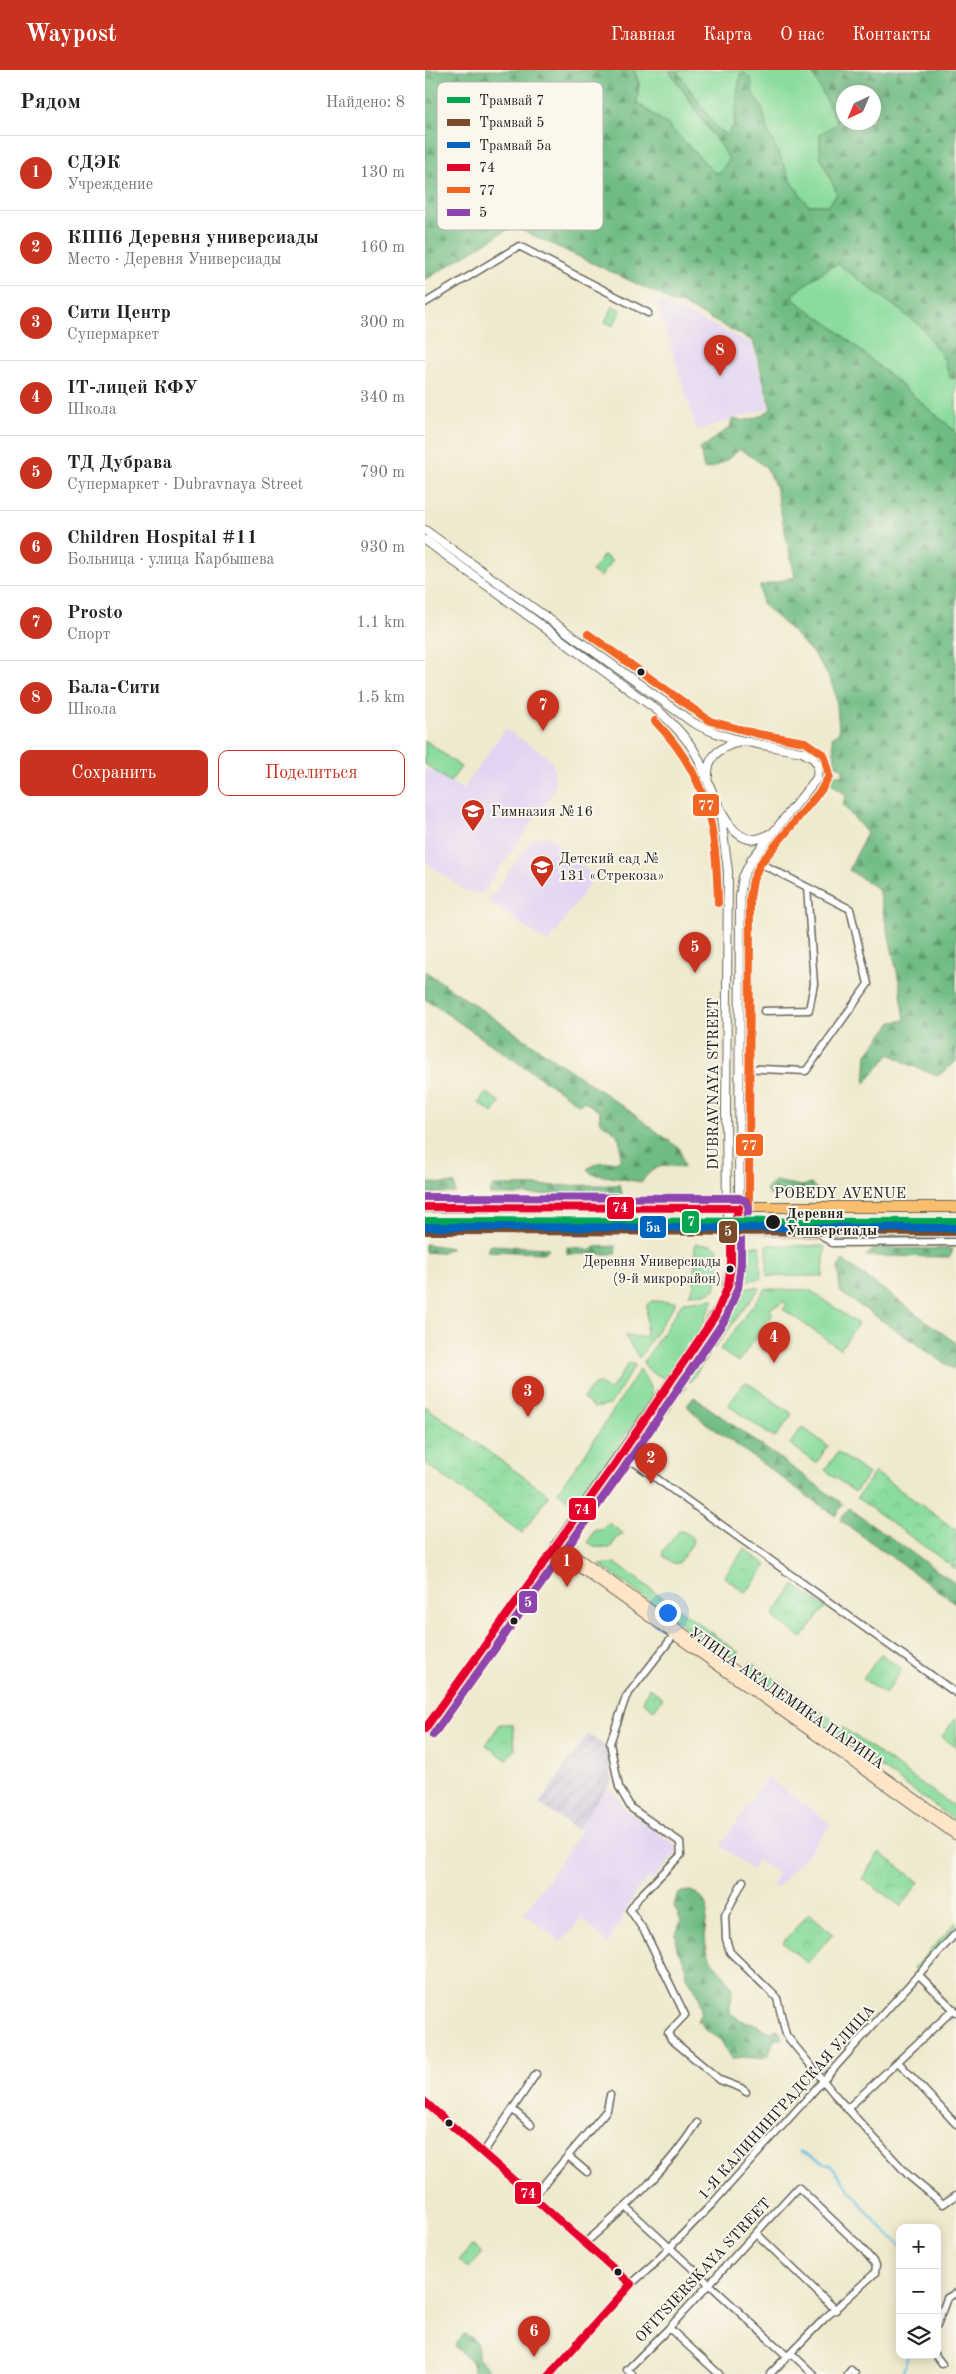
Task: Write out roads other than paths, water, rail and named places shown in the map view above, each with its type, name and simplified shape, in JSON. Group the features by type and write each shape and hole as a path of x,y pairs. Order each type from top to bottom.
{"main road":[{"name":"POBEDY AVENUE","path":"425,1207 956,1207"},
{"path":"425,1230 956,1232"},
{"name":"УЛИЦА АКАДЕМИКА ПАРИНА","path":"555,1546 956,1828"},
{"name":"УЛИЦА АКАДЕМИКА ПАРИНА","path":"769,1698 956,1835"}],"street":[{"path":"425,303 519,246 648,313"},
{"name":"DUBRAVNAYA STREET","path":"425,530 692,722 715,733 801,752 813,758 818,765 819,774 813,784 752,859 743,878 740,897 739,1208 731,1232"},
{"name":"DUBRAVNAYA STREET","path":"425,540 661,712 689,742 708,778 720,810 728,871 726,1110 727,1208 731,1232"},
{"name":"DUBRAVNAYA STREET","path":"708,778 709,765 717,752 728,745 746,741"},
{"name":"DUBRAVNAYA STREET","path":"720,810 732,828 741,836 760,838 773,831"},
{"path":"740,1068 806,1071 868,984 850,909 752,859"},
{"path":"764,1011 809,1010 814,984 807,887"},
{"path":"726,1110 739,1110"},
{"path":"425,1729 621,1453 715,1316 725,1296 730,1275 731,1232"},
{"path":"818,1232 832,1243 956,1242"},
{"path":"621,1453 956,1692"},
{"path":"676,1632 626,1698 610,1743 619,1787 631,1808 680,1842 681,1855 639,1897 630,1910 645,1932 685,2015 668,2033 671,2039 720,2080 746,2092"},
{"path":"743,1881 725,1916 727,1945 735,1959 777,1998 786,2035 847,2109 909,2176 943,2204 956,2195"},
{"name":"1-Я КАЛИНИНГРАДСКАЯ УЛИЦА","path":"631,2284 638,2280 670,2248 956,1932"},
{"path":"847,2109 955,2011 918,1974"},
{"path":"898,2062 956,2124"},
{"path":"483,2154 536,2074"},
{"path":"533,2197 607,2110 610,2094"},
{"path":"425,2102 631,2284 550,2374"},
{"path":"513,2110 531,2125"},
{"path":"585,2243 626,2207 687,2139 697,2123"},
{"path":"568,2156 587,2172"},
{"name":"OFITSIERSKAYA STREET","path":"629,2372 798,2187 860,2246 876,2264 875,2272 836,2310"},
{"path":"626,2207 708,2286 813,2374"},
{"path":"755,2233 836,2310 770,2374"},
{"path":"941,2314 947,2298 956,2292"},
{"path":"669,2328 719,2374"},
{"path":"938,2359 942,2364"}],"waterway":[{"path":"800,2151 830,2165 880,2227 896,2241"},
{"path":"902,2374 907,2359"}],"tram line":[{"name":"7","path":"425,1221 956,1222"},
{"name":"5а","path":"425,1227 956,1228"},
{"name":"5","path":"425,1231 956,1232"}],"place":[{"name":"Бала-Сити","path":"720,376"},
{"name":"Prosto","path":"543,731"},
{"name":"Гимназия №16","path":"473,832"},
{"name":"Детский сад № 131 «Стрекоза»","path":"542,888"},
{"name":"ТД Дубрава","path":"695,973"},
{"name":"Деревня Универсиады","path":"773,1222"},
{"name":"Деревня Универсиады (9-й микрорайон)","path":"730,1269"},
{"name":"IT-лицей КФУ","path":"774,1363"},
{"name":"Сити Центр","path":"528,1417"},
{"name":"КПП6 Деревня универсиады","path":"651,1484"},
{"name":"СДЭК","path":"567,1587"},
{"name":"Children Hospital #11","path":"534,2357"}]}
